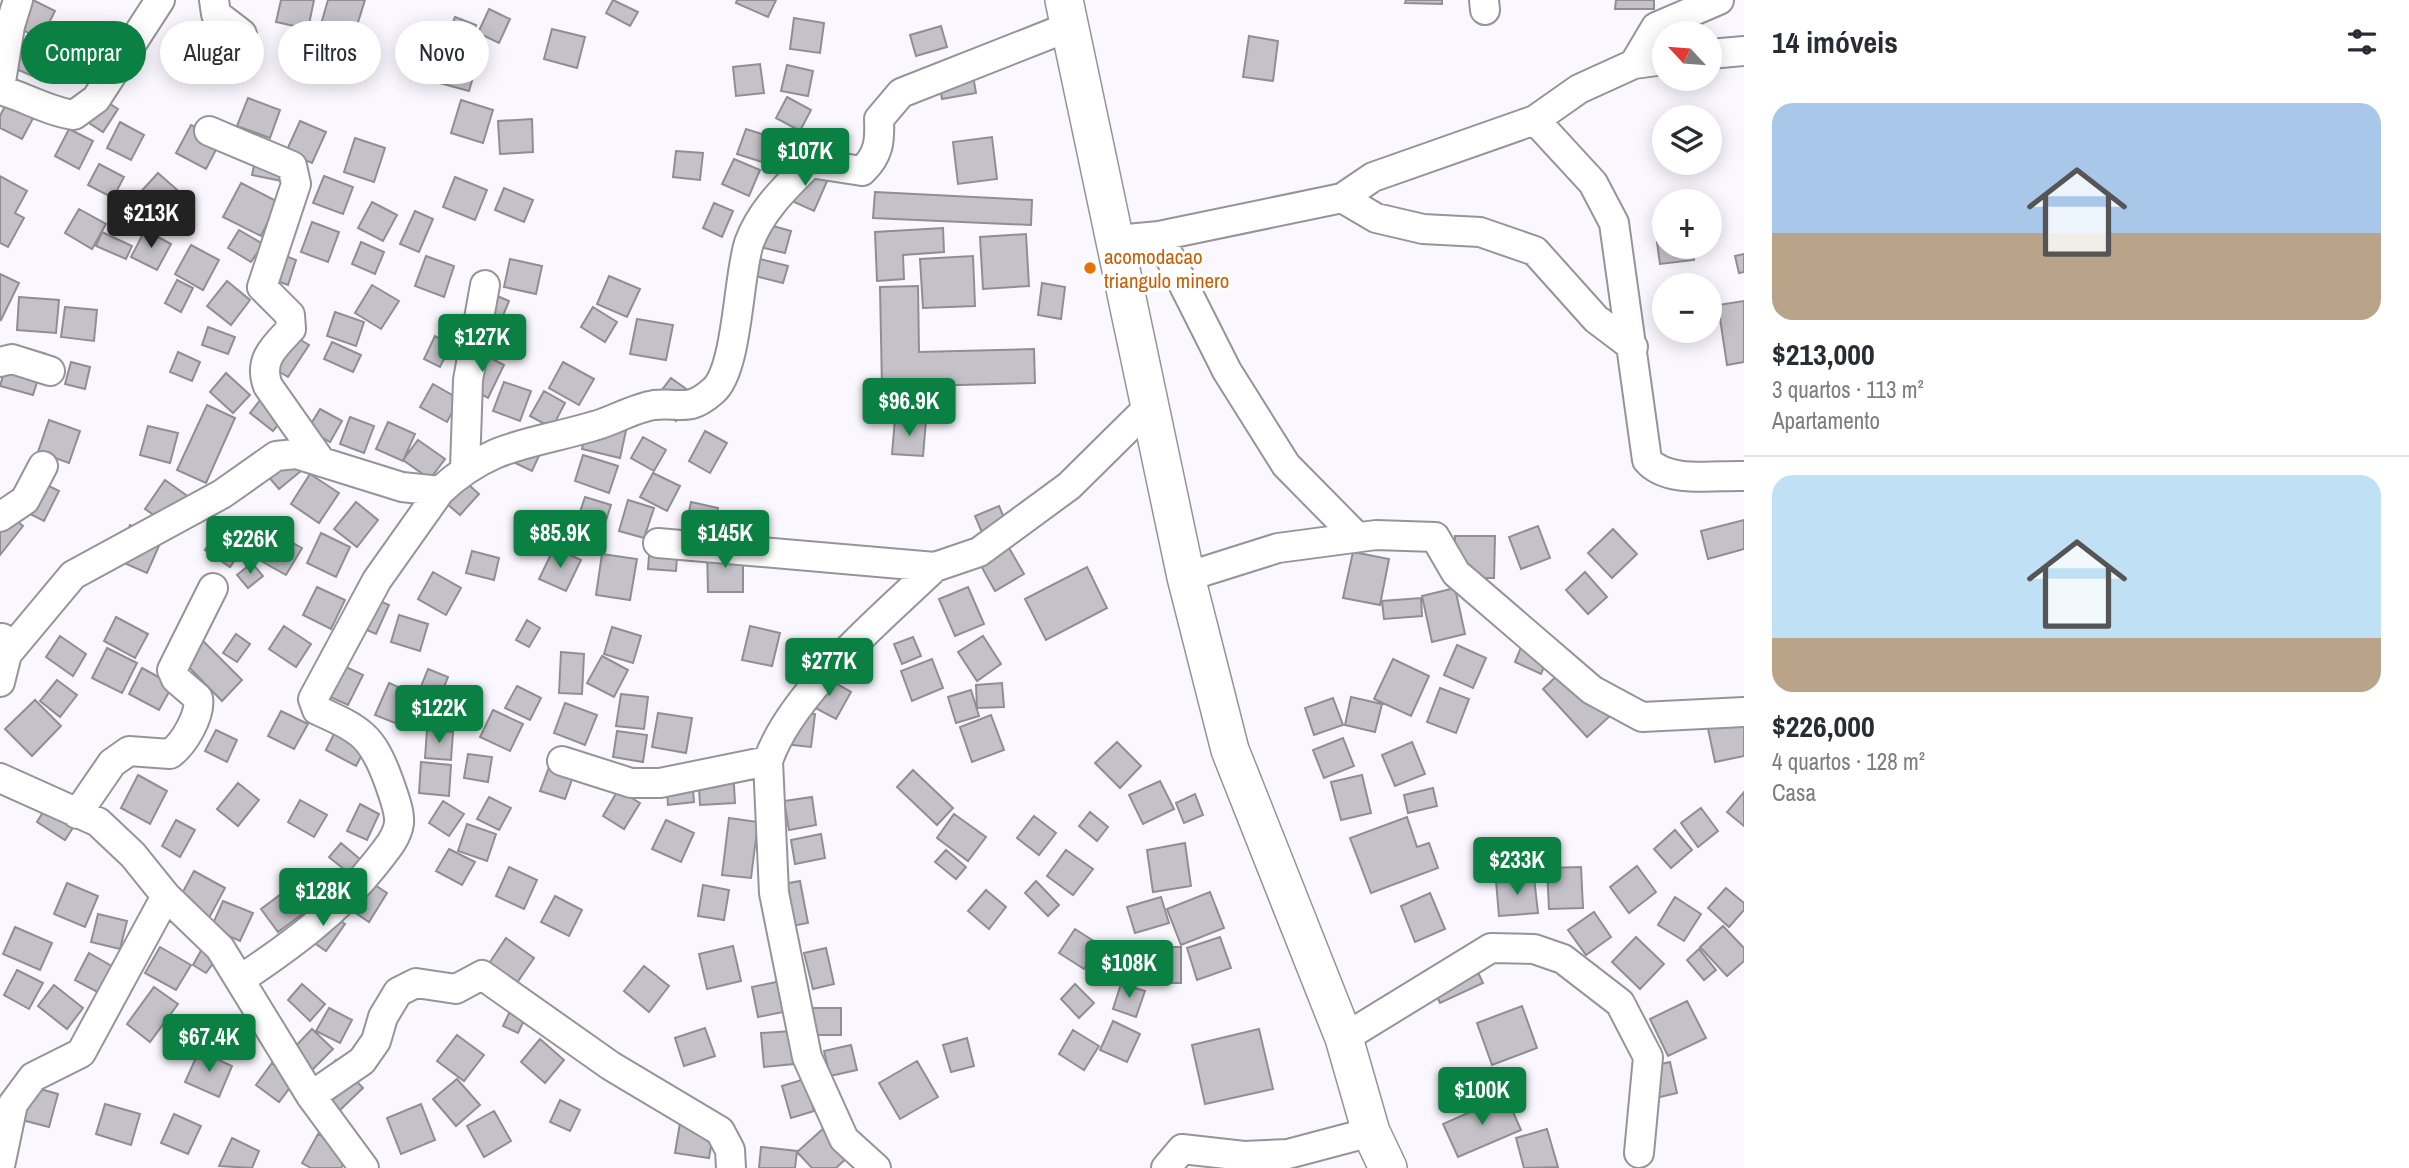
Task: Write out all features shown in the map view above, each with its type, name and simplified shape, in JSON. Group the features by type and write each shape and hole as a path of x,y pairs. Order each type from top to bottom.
{"main road":[{"path":"1067,13 1186,577 1230,750 1344,1038 1371,1132 1388,1168"}],"street":[{"path":"18,0 8,36 0,89 31,98 61,113 74,115 96,99 160,0"},
{"path":"214,0 216,14 225,21"},
{"path":"1634,64 1656,27 1719,0"},
{"path":"241,979 301,939 351,894 392,842 399,823 394,797 377,750 356,728 317,710 313,699 377,580 440,491 465,468 508,447 594,426 653,405 691,406 716,389 728,359 750,242 775,197 810,163 862,171 874,160 880,142 879,119 901,93 1067,13"},
{"path":"1722,53 1744,51"},
{"path":"1117,240 1159,236 1342,198 1373,177 1535,120 1579,89 1634,64 1652,62"},
{"path":"1535,120 1593,183 1614,223 1647,460 1655,470 1670,475 1744,476"},
{"path":"209,131 292,166 296,184 262,287 290,315 291,329 268,355 263,372 268,386 320,460"},
{"path":"1342,198 1376,218 1423,229 1480,232 1535,251 1596,319 1633,347"},
{"path":"1159,236 1227,371 1286,465 1357,537"},
{"path":"465,468 467,390 485,285"},
{"path":"0,362 12,359 50,371"},
{"path":"658,543 934,567 979,552 1069,486 1151,405"},
{"path":"0,682 3,643 73,576 222,494 276,456 296,454 402,487 440,491"},
{"path":"0,517 25,500 43,466"},
{"path":"1186,577 1278,548 1376,535 1435,537 1456,573 1592,690 1642,717 1703,717 1744,712"},
{"path":"876,1168 844,1139 807,1056 774,893 768,761 788,722 814,689 934,567"},
{"path":"77,814 111,763 129,751 170,754 180,747 199,706 198,698 176,679 172,670 213,588"},
{"path":"562,761 631,783 660,783 768,761"},
{"path":"0,778 98,822 133,855 166,895 220,948 312,1096 364,1168"},
{"path":"0,1166 13,1104 33,1077 81,1053 166,895"},
{"path":"1344,1038 1492,948 1534,949 1563,959 1620,1003 1648,1057 1639,1153"},
{"path":"312,1096 362,1061 376,1041 383,1017 398,992 416,983 456,989 481,975 611,1066 720,1131 730,1150 731,1168"},
{"path":"1166,1168 1182,1149 1244,1156 1287,1154 1371,1132"}],"building":[{"path":"25,0 33,0 55,11 50,21 21,21 21,29 12,25"},
{"path":"281,0 314,0 310,21 276,22"},
{"path":"328,0 365,0 358,21 322,21"},
{"path":"613,0 638,12 630,26 606,13"},
{"path":"737,0 776,0 768,17 736,3"},
{"path":"1406,0 1442,0 1442,4 1405,3"},
{"path":"1616,0 1654,0 1654,9 1615,9"},
{"path":"489,9 510,19 499,43 489,38 489,21 484,21"},
{"path":"794,18 824,23 820,53 790,49"},
{"path":"941,26 947,47 916,56 910,35"},
{"path":"552,29 585,37 577,68 544,59"},
{"path":"1249,36 1278,41 1273,81 1243,77"},
{"path":"21,57 21,71 16,69"},
{"path":"970,58 976,93 942,99 936,63"},
{"path":"760,64 764,93 736,96 733,67"},
{"path":"787,65 813,71 808,96 781,91"},
{"path":"443,84 471,84 469,91"},
{"path":"90,91 118,109 103,132 75,114"},
{"path":"11,94 38,109 22,139 0,128 0,116"},
{"path":"787,97 811,110 800,131 776,118"},
{"path":"248,98 280,110 270,138 237,126"},
{"path":"461,100 493,110 483,143 451,133"},
{"path":"532,119 533,152 500,154 498,121"},
{"path":"300,121 326,132 312,163 286,152"},
{"path":"120,122 144,135 131,160 107,148"},
{"path":"191,125 221,140 206,169 176,153"},
{"path":"69,129 93,141 79,169 55,156"},
{"path":"746,129 771,137 762,162 737,154"},
{"path":"992,137 997,179 958,184 953,142"},
{"path":"355,138 385,148 374,182 344,172"},
{"path":"258,147 287,152 282,181 252,175"},
{"path":"676,151 703,153 700,180 673,177"},
{"path":"734,159 760,170 749,196 722,184"},
{"path":"99,164 124,177 113,198 88,185"},
{"path":"795,165 828,179 814,211 781,196"},
{"path":"158,173 183,195 161,219 136,197"},
{"path":"0,176 27,191 15,213 24,218 8,247 0,243"},
{"path":"324,176 353,187 343,214 313,203"},
{"path":"455,177 487,190 475,220 443,207"},
{"path":"241,183 278,202 261,236 223,217"},
{"path":"504,188 533,200 524,222 495,210"},
{"path":"875,192 1032,200 1031,225 873,218"},
{"path":"372,202 397,215 383,241 358,228"},
{"path":"714,203 733,211 722,237 703,228"},
{"path":"79,209 106,224 92,249 65,233"},
{"path":"415,211 433,219 419,252 400,244"},
{"path":"312,222 339,232 328,262 301,252"},
{"path":"762,223 791,231 785,253 756,246"},
{"path":"943,228 944,252 903,255 904,279 877,281 875,232"},
{"path":"145,230 171,244 157,270 131,257"},
{"path":"239,230 263,244 251,262 228,248"},
{"path":"102,232 132,246 126,259 96,246"},
{"path":"1026,234 1029,286 983,289 980,237"},
{"path":"361,242 384,252 375,274 352,264"},
{"path":"191,245 219,260 203,290 175,274"},
{"path":"273,251 296,260 288,285 264,276"},
{"path":"1744,254 1744,272 1739,273 1735,256"},
{"path":"426,256 454,266 444,297 415,286"},
{"path":"973,256 975,306 923,308 920,259"},
{"path":"510,259 542,266 536,294 504,287"},
{"path":"760,259 788,266 783,283 755,276"},
{"path":"1659,259 1694,260 1660,264"},
{"path":"0,274 19,283 1,320 0,319"},
{"path":"609,276 640,289 627,317 597,304"},
{"path":"177,280 193,288 181,312 165,303"},
{"path":"227,281 250,300 231,325 207,306"},
{"path":"1042,283 1065,287 1061,319 1038,315"},
{"path":"372,285 399,301 381,329 355,313"},
{"path":"918,286 919,352 1034,349 1035,383 882,387 880,287"},
{"path":"483,290 509,301 500,323 473,313"},
{"path":"19,297 59,300 56,333 17,330"},
{"path":"1744,301 1744,362 1727,365 1722,332 1722,304"},
{"path":"65,307 97,310 94,341 61,337"},
{"path":"593,307 617,322 605,342 581,327"},
{"path":"335,312 364,322 356,346 327,336"},
{"path":"637,319 673,325 666,360 630,354"},
{"path":"208,327 235,337 228,354 202,345"},
{"path":"281,328 309,345 288,377 260,360"},
{"path":"435,336 451,345 440,367 424,359"},
{"path":"332,342 361,355 353,372 324,359"},
{"path":"12,344 46,354 33,395 0,386"},
{"path":"477,351 504,365 488,398 461,384"},
{"path":"178,352 200,362 192,381 170,372"},
{"path":"71,362 90,367 85,389 65,384"},
{"path":"563,362 594,379 579,405 549,388"},
{"path":"226,373 250,395 233,413 210,392"},
{"path":"671,378 696,396 676,421 652,403"},
{"path":"504,382 531,391 520,421 493,411"},
{"path":"433,384 459,399 447,422 420,407"},
{"path":"544,391 565,403 552,428 530,416"},
{"path":"265,394 288,412 273,431 250,413"},
{"path":"207,405 235,418 206,483 177,470"},
{"path":"320,409 342,421 330,442 308,429"},
{"path":"350,417 374,426 364,453 340,444"},
{"path":"589,418 627,426 620,458 582,449"},
{"path":"895,419 926,421 923,456 892,454"},
{"path":"49,420 80,431 69,463 38,452"},
{"path":"388,422 415,434 403,461 376,449"},
{"path":"148,426 178,433 170,463 140,455"},
{"path":"705,431 727,443 710,473 689,461"},
{"path":"643,437 666,450 654,471 631,458"},
{"path":"418,440 445,459 430,479 403,460"},
{"path":"543,447 532,471 509,460"},
{"path":"282,450 301,471 279,489 262,469"},
{"path":"583,455 618,466 609,493 575,481"},
{"path":"653,473 680,486 667,511 640,497"},
{"path":"310,474 339,493 319,523 291,504"},
{"path":"27,475 59,491 44,521 12,505"},
{"path":"458,475 479,494 460,515 439,497"},
{"path":"165,480 193,500 173,528 145,509"},
{"path":"585,497 611,505 600,539 574,530"},
{"path":"628,500 654,508 644,538 619,531"},
{"path":"356,502 378,520 357,547 334,529"},
{"path":"691,502 718,508 713,535 685,529"},
{"path":"999,506 1013,539 989,549 975,516"},
{"path":"0,508 23,526 0,555"},
{"path":"1744,520 1744,549 1708,559 1701,531"},
{"path":"130,525 162,539 147,573 115,559"},
{"path":"1538,526 1550,558 1521,569 1509,537"},
{"path":"1613,529 1637,554 1612,578 1588,553"},
{"path":"321,533 350,547 336,577 307,563"},
{"path":"277,534 302,548 286,575 261,561"},
{"path":"214,536 240,553 230,567 205,550"},
{"path":"1455,536 1495,536 1494,578 1455,578"},
{"path":"650,542 678,543 676,571 648,569"},
{"path":"554,548 581,560 566,591 539,579"},
{"path":"1009,548 1024,574 995,591 980,564"},
{"path":"707,549 743,549 743,592 708,592"},
{"path":"472,551 499,558 494,580 466,573"},
{"path":"1353,552 1389,559 1380,605 1343,598"},
{"path":"602,554 637,559 630,600 596,595"},
{"path":"252,563 263,576 248,588 237,575"},
{"path":"1087,567 1107,608 1046,640 1025,599"},
{"path":"433,572 461,588 446,615 418,599"},
{"path":"1585,572 1607,597 1588,614 1566,590"},
{"path":"317,587 345,600 331,629 303,615"},
{"path":"968,587 984,624 955,636 939,599"},
{"path":"1455,588 1465,634 1432,642 1422,596"},
{"path":"359,592 389,605 376,634 346,621"},
{"path":"1421,598 1422,616 1384,619 1382,601"},
{"path":"399,615 428,624 420,651 391,642"},
{"path":"116,617 148,634 135,658 104,641"},
{"path":"527,620 540,628 529,647 516,640"},
{"path":"284,626 311,644 296,667 269,649"},
{"path":"750,626 780,633 772,666 742,660"},
{"path":"612,627 641,636 633,663 604,654"},
{"path":"1527,633 1554,644 1541,674 1515,662"},
{"path":"236,634 250,644 237,662 223,653"},
{"path":"60,636 86,654 73,676 46,657"},
{"path":"198,636 242,680 222,701 178,656"},
{"path":"983,636 1001,664 977,681 958,652"},
{"path":"913,637 921,656 902,664 894,644"},
{"path":"1457,645 1486,658 1473,688 1444,675"},
{"path":"107,648 137,663 122,693 92,678"},
{"path":"561,652 584,654 582,694 559,693"},
{"path":"602,656 628,670 614,697 587,683"},
{"path":"932,659 943,688 912,701 901,671"},
{"path":"1393,659 1429,676 1411,716 1374,699"},
{"path":"331,660 363,675 348,705 317,691"},
{"path":"1566,667 1611,715 1587,737 1543,689"},
{"path":"142,668 173,685 159,710 129,694"},
{"path":"428,669 448,677 438,702 418,694"},
{"path":"823,676 851,692 836,719 808,704"},
{"path":"57,680 77,695 60,717 40,701"},
{"path":"389,683 419,696 405,727 375,715"},
{"path":"1002,683 1004,707 977,708 976,685"},
{"path":"517,686 541,698 530,720 505,708"},
{"path":"1440,688 1469,699 1456,733 1427,722"},
{"path":"971,690 979,716 956,723 948,697"},
{"path":"621,694 648,697 644,729 616,726"},
{"path":"1351,697 1382,704 1375,732 1345,725"},
{"path":"1333,698 1343,725 1314,735 1305,708"},
{"path":"35,700 61,726 32,756 5,729"},
{"path":"565,703 597,715 585,745 554,733"},
{"path":"493,710 523,724 510,751 480,737"},
{"path":"788,710 815,714 811,747 784,744"},
{"path":"281,711 308,724 294,749 268,736"},
{"path":"1744,711 1744,756 1715,762 1706,719"},
{"path":"658,713 692,718 686,753 652,747"},
{"path":"991,715 1004,750 972,762 960,727"},
{"path":"340,722 371,738 356,766 326,750"},
{"path":"216,730 237,740 227,762 205,751"},
{"path":"427,730 453,732 451,760 425,758"},
{"path":"617,731 647,735 643,762 613,757"},
{"path":"1343,738 1354,766 1324,778 1313,750"},
{"path":"1117,742 1141,766 1120,788 1095,763"},
{"path":"1412,742 1425,774 1395,786 1382,755"},
{"path":"468,754 492,757 488,782 464,778"},
{"path":"421,762 451,765 449,796 419,793"},
{"path":"551,762 575,771 565,799 540,791"},
{"path":"733,768 735,803 700,805 698,771"},
{"path":"913,770 953,808 937,825 897,787"},
{"path":"138,775 167,791 150,824 121,808"},
{"path":"1362,775 1371,813 1341,820 1331,782"},
{"path":"692,777 694,802 668,805 666,780"},
{"path":"1160,781 1174,809 1143,824 1129,795"},
{"path":"238,783 259,800 238,826 217,809"},
{"path":"1433,788 1437,806 1408,813 1404,795"},
{"path":"618,790 640,803 624,829 603,816"},
{"path":"1744,792 1744,826 1727,812"},
{"path":"54,794 83,812 65,840 37,822"},
{"path":"1195,794 1203,815 1184,823 1176,803"},
{"path":"489,797 511,808 499,830 477,819"},
{"path":"812,797 816,825 789,830 784,801"},
{"path":"300,800 327,815 314,837 288,822"},
{"path":"443,801 464,814 449,836 429,823"},
{"path":"360,804 379,814 367,840 347,831"},
{"path":"1701,808 1718,831 1698,847 1681,823"},
{"path":"1090,812 1108,827 1097,841 1079,826"},
{"path":"954,814 986,837 968,861 937,838"},
{"path":"1034,816 1056,833 1039,855 1017,838"},
{"path":"1407,817 1417,847 1429,843 1438,868 1371,893 1350,838"},
{"path":"729,818 758,822 751,878 722,875"},
{"path":"176,820 195,830 180,857 162,846"},
{"path":"666,820 694,833 681,862 652,849"},
{"path":"467,824 496,834 487,861 458,851"},
{"path":"1675,830 1692,850 1671,868 1654,849"},
{"path":"821,834 825,858 795,864 791,840"},
{"path":"341,843 361,860 350,874 329,857"},
{"path":"1185,843 1191,886 1153,892 1147,850"},
{"path":"449,849 475,862 462,885 436,871"},
{"path":"946,850 966,867 956,879 935,862"},
{"path":"1066,850 1093,869 1073,895 1047,876"},
{"path":"1637,866 1656,892 1629,913 1610,887"},
{"path":"509,867 537,880 524,909 496,896"},
{"path":"1581,867 1583,908 1549,909 1547,868"},
{"path":"194,871 225,888 208,920 177,903"},
{"path":"363,877 387,893 369,922 344,905"},
{"path":"1534,877 1538,913 1499,916 1496,881"},
{"path":"800,881 808,923 780,928 772,886"},
{"path":"1036,881 1059,905 1048,916 1025,893"},
{"path":"67,883 98,896 85,927 54,914"},
{"path":"703,885 729,890 724,920 698,916"},
{"path":"1726,888 1744,903 1744,910 1729,927 1708,908"},
{"path":"288,889 305,912 278,932 261,909"},
{"path":"986,890 1006,907 989,929 968,911"},
{"path":"1210,892 1224,928 1181,945 1167,909"},
{"path":"1430,893 1445,929 1415,942 1401,906"},
{"path":"555,896 582,910 569,936 541,922"},
{"path":"1161,897 1169,923 1135,933 1127,907"},
{"path":"1675,897 1701,914 1684,941 1658,925"},
{"path":"223,901 253,913 240,941 211,928"},
{"path":"319,906 345,924 326,951 300,933"},
{"path":"1594,912 1611,937 1586,955 1568,930"},
{"path":"98,914 127,921 120,949 91,942"},
{"path":"1723,926 1744,948 1744,961 1727,976 1700,947"},
{"path":"15,927 52,943 40,970 3,954"},
{"path":"1075,929 1100,945 1084,969 1059,953"},
{"path":"1220,937 1231,968 1197,980 1187,948"},
{"path":"1636,937 1664,964 1640,989 1612,962"},
{"path":"506,938 534,958 514,987 486,968"},
{"path":"1117,943 1140,951 1132,976 1109,968"},
{"path":"733,946 741,981 707,989 699,954"},
{"path":"160,947 191,965 176,990 145,973"},
{"path":"1143,947 1181,947 1181,983 1143,983"},
{"path":"826,948 834,984 813,989 804,953"},
{"path":"202,949 217,958 206,973 193,965"},
{"path":"1699,949 1716,970 1704,980 1687,960"},
{"path":"1468,951 1483,983 1440,1003 1425,971"},
{"path":"89,953 115,968 101,994 75,980"},
{"path":"644,966 669,986 649,1012 624,991"},
{"path":"17,970 43,983 29,1009 4,995"},
{"path":"781,981 788,1011 758,1017 752,987"},
{"path":"302,984 325,1004 310,1021 288,1000"},
{"path":"1075,984 1094,1003 1079,1018 1061,999"},
{"path":"1121,984 1145,991 1136,1017 1113,1009"},
{"path":"54,985 83,1008 67,1029 38,1006"},
{"path":"154,987 178,1004 150,1042 127,1024"},
{"path":"1687,1001 1706,1038 1668,1056 1650,1019"},
{"path":"513,1005 528,1012 518,1033 503,1026"},
{"path":"1522,1006 1537,1048 1492,1065 1477,1023"},
{"path":"329,1008 352,1020 340,1043 316,1031"},
{"path":"813,1008 841,1008 841,1035 813,1035"},
{"path":"212,1018 232,1033 214,1056 195,1042"},
{"path":"1113,1021 1140,1034 1127,1062 1100,1050"},
{"path":"705,1028 715,1056 684,1066 675,1038"},
{"path":"312,1029 333,1049 312,1070 291,1051"},
{"path":"1259,1029 1273,1089 1205,1104 1192,1045"},
{"path":"1073,1030 1099,1046 1084,1070 1059,1054"},
{"path":"792,1031 794,1064 764,1067 761,1033"},
{"path":"457,1035 484,1055 464,1081 437,1061"},
{"path":"967,1038 974,1066 951,1072 943,1045"},
{"path":"540,1039 564,1060 545,1083 521,1062"},
{"path":"851,1045 857,1070 830,1076 824,1051"},
{"path":"199,1051 232,1066 219,1097 185,1082"},
{"path":"336,1060 363,1088 340,1110 314,1083"},
{"path":"917,1061 938,1097 900,1119 879,1083"},
{"path":"1670,1062 1677,1093 1647,1100 1639,1069"},
{"path":"272,1063 295,1081 279,1102 256,1085"},
{"path":"457,1079 480,1105 456,1126 433,1099"},
{"path":"805,1079 814,1111 791,1118 782,1086"},
{"path":"23,1084 58,1094 49,1127 14,1118"},
{"path":"1506,1096 1521,1130 1458,1157 1443,1124"},
{"path":"560,1100 580,1110 570,1131 550,1122"},
{"path":"105,1104 140,1114 131,1145 96,1134"},
{"path":"421,1104 435,1140 401,1154 387,1118"},
{"path":"494,1111 511,1141 484,1157 467,1126"},
{"path":"174,1114 201,1126 188,1154 161,1143"},
{"path":"681,1117 715,1123 709,1158 675,1153"},
{"path":"824,1128 849,1156 836,1168 812,1168 797,1152"},
{"path":"1547,1129 1558,1167 1524,1168 1516,1138"},
{"path":"318,1134 350,1152 341,1168 311,1168 302,1163"},
{"path":"232,1138 259,1151 252,1168 219,1166"},
{"path":"761,1147 797,1151 795,1168 759,1168"}],"place":[{"name":"acomodacao triangulo minero","path":"1090,268"}]}
